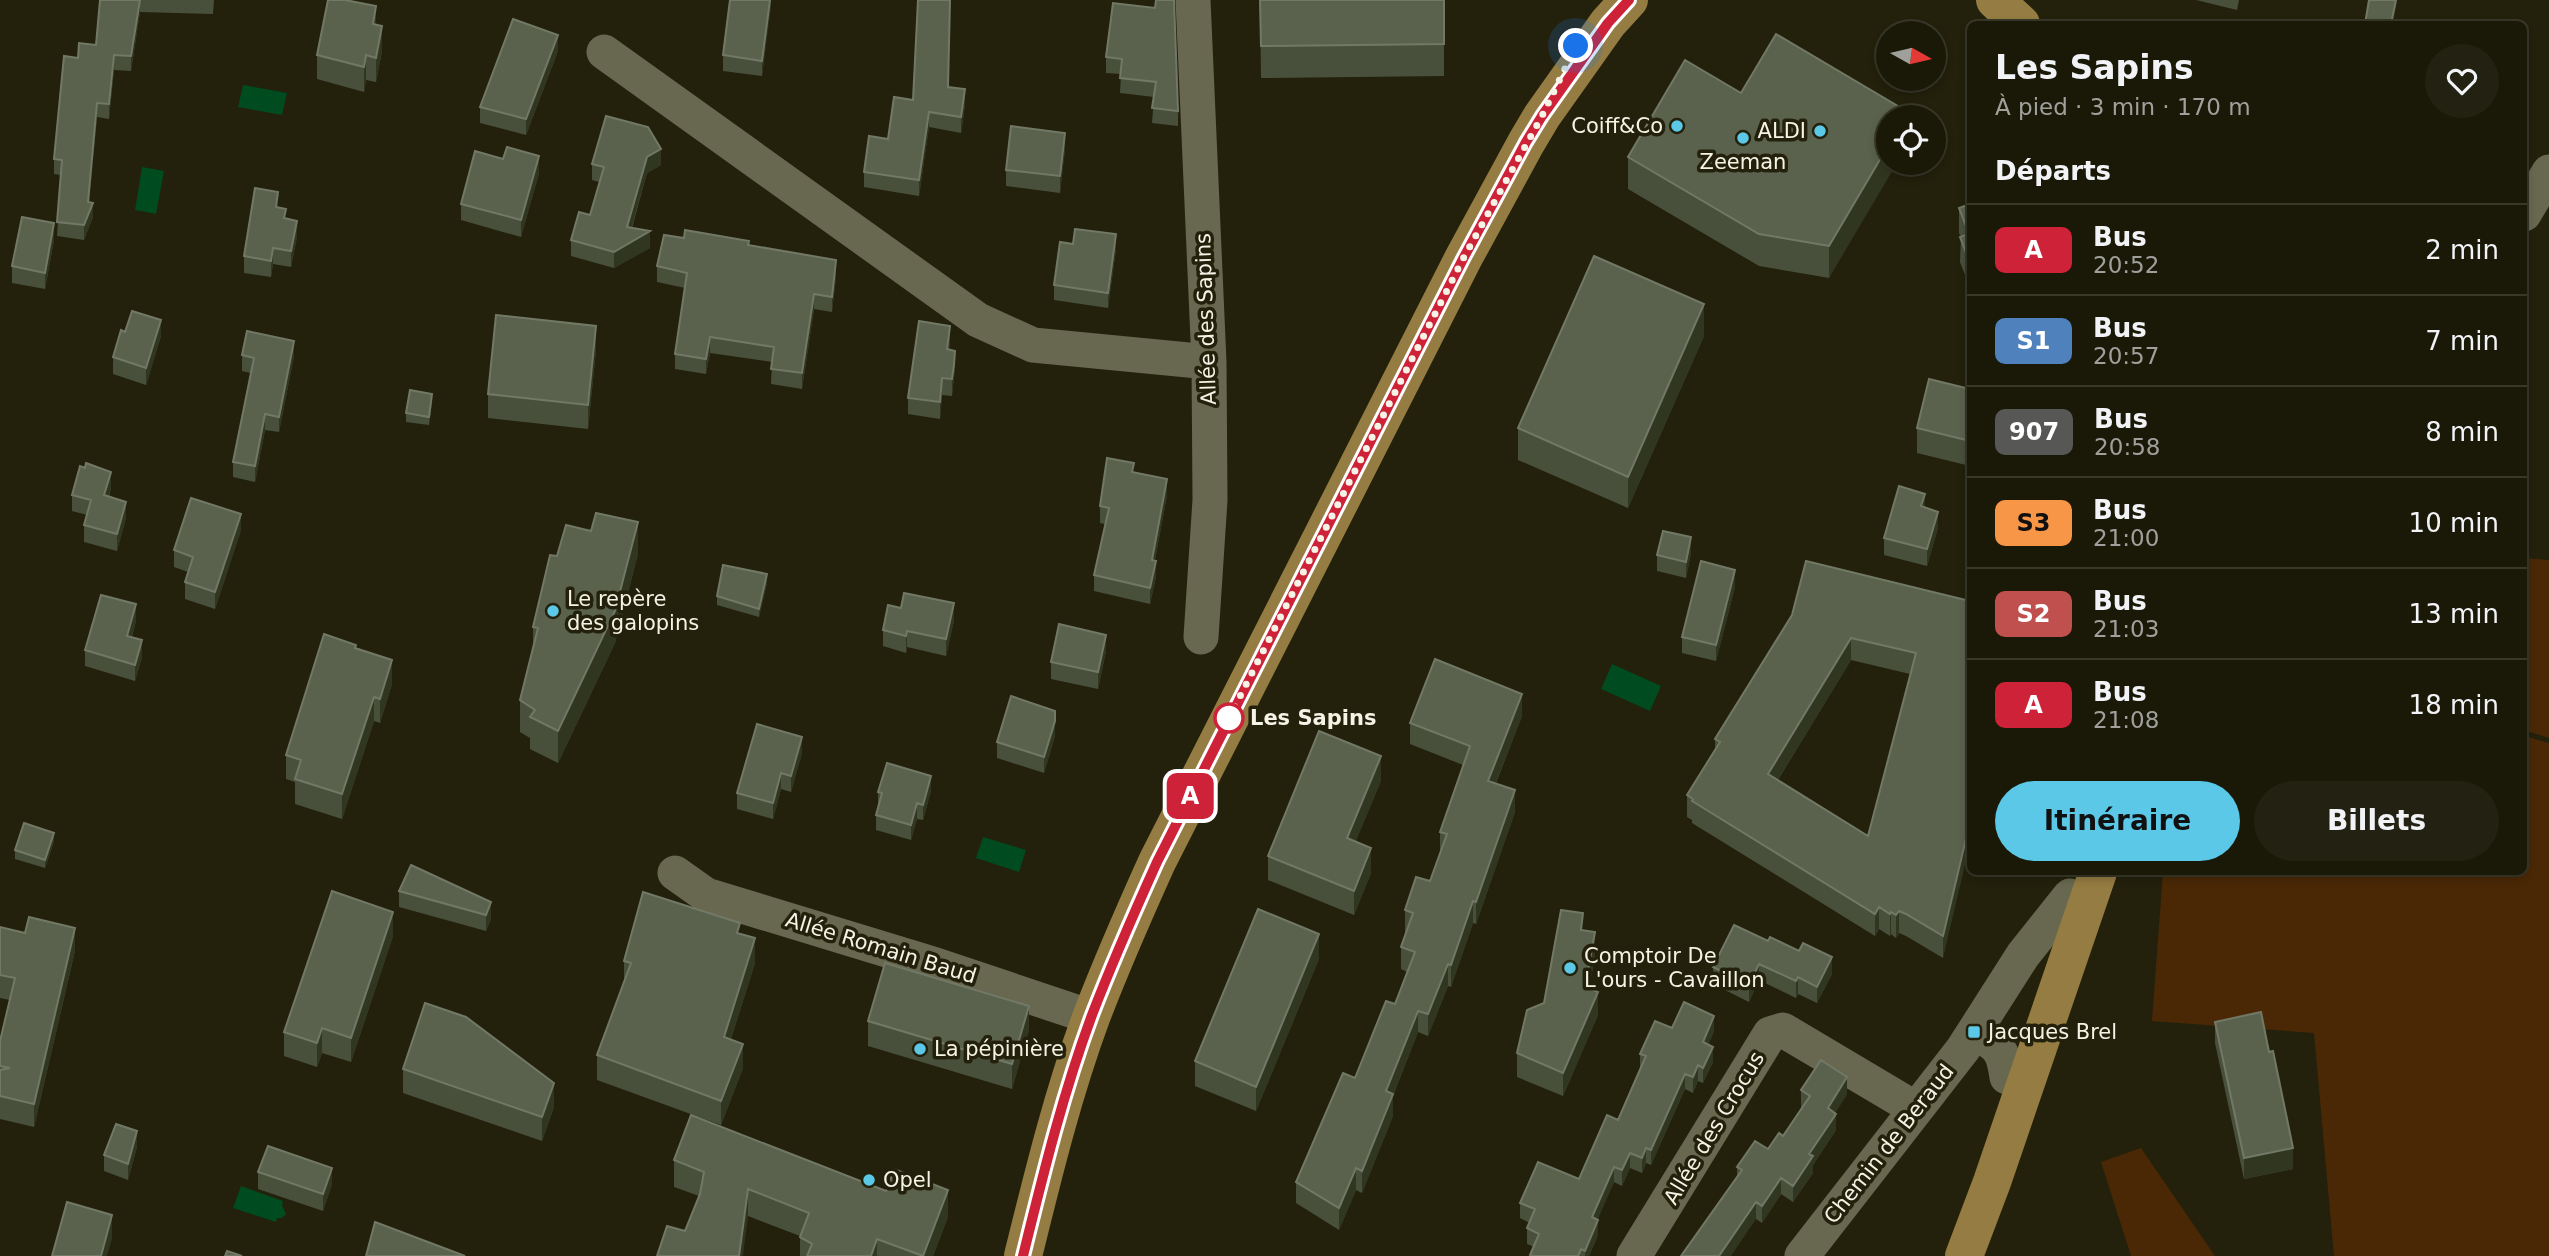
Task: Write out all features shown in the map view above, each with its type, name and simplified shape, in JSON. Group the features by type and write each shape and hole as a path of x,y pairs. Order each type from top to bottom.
{"main road":[{"path":"1023,1256 1065,1096 1091,1017 1118,948 1208,759 1464,257 1542,116 1598,0"},
{"path":"1542,116 1608,23 1629,0"},
{"path":"1995,0 2018,21"},
{"path":"2017,0 2029,21"},
{"path":"1953,1256 2007,1077 2082,880"},
{"path":"1964,1256 1996,1170 2082,880"}],"street":[{"name":"Allée des Sapins","path":"1193,0 1209,362 1210,500 1201,637"},
{"path":"604,52 978,320 1033,345 1209,362"},
{"path":"2527,210 2549,172"},
{"name":"Allée Romain Baud","path":"675,873 706,895 910,957 1091,1017"},
{"name":"Chemin de Beraud","path":"1802,1256 1974,1032 2023,955 2082,880"},
{"name":"Allée des Crocus","path":"1634,1256 1770,1034 1783,1030 1916,1108"},
{"path":"1974,1032 1998,1045 2004,1057 2007,1077"}],"shaded area":[{"path":"243,85 287,93 282,115 238,107"},
{"path":"142,167 164,171 156,214 135,210"},
{"path":"2527,558 2549,560 2549,738 2527,731"},
{"path":"1612,664 1661,686 1650,711 1601,689"},
{"path":"2527,737 2549,743 2549,1256 2334,1256 2314,1033 2152,1021 2163,875 2527,875"},
{"path":"983,837 1026,850 1019,872 976,858"},
{"path":"2141,1148 2215,1256 2131,1256 2101,1162"},
{"path":"241,1186 283,1201 286,1214 277,1218 276,1222 233,1208"}],"building":[{"path":"100,0 140,0 131,56 114,55 109,104 97,103 88,202 93,203 84,225 57,222 62,160 54,159 64,56 78,58 79,43 96,45"},
{"path":"328,0 345,0 376,6 373,24 382,26 376,58 366,55 364,67 317,55"},
{"path":"730,0 770,0 762,61 723,55"},
{"path":"918,0 950,0 948,87 965,89 961,117 929,112 919,180 864,172 869,136 888,139 894,97 913,100"},
{"path":"1156,0 1174,0 1178,111 1152,108 1156,82 1120,78 1122,59 1106,57 1113,3 1155,8"},
{"path":"1260,0 1444,0 1444,44 1261,46"},
{"path":"2369,0 2396,0 2392,21 2366,21"},
{"path":"513,19 558,35 526,119 480,107"},
{"path":"1776,34 1896,105 1876,105 1876,166 1829,246 1759,234 1628,157 1685,60 1741,93"},
{"path":"606,116 648,127 661,149 647,157 627,227 650,231 614,252 571,240 579,212 590,215 604,167 592,164"},
{"path":"1011,126 1065,133 1060,176 1006,170"},
{"path":"507,147 539,156 521,220 461,204 475,151 503,159"},
{"path":"255,188 278,192 276,207 286,209 284,218 297,221 291,251 273,248 271,261 244,256"},
{"path":"1967,205 1967,229 1959,208"},
{"path":"22,217 54,223 45,273 12,266"},
{"path":"1075,229 1116,234 1108,293 1054,285 1060,242 1073,244"},
{"path":"685,230 749,241 748,245 836,260 832,297 814,294 802,373 771,369 774,347 710,337 706,359 675,354 687,273 657,266 664,235 684,238"},
{"path":"1967,235 1967,255 1960,237"},
{"path":"1594,256 1704,304 1628,477 1518,428"},
{"path":"132,311 161,320 146,368 113,357 121,330 125,332"},
{"path":"496,315 596,326 588,405 488,394"},
{"path":"919,321 950,326 947,349 955,351 954,365 952,379 942,378 940,402 908,398"},
{"path":"247,331 294,341 279,417 265,414 255,466 233,462 254,358 242,355"},
{"path":"1929,379 1967,388 1967,440 1917,428"},
{"path":"410,390 432,394 429,417 406,413"},
{"path":"1107,458 1134,463 1132,472 1167,479 1152,560 1156,561 1150,588 1094,575 1109,508 1100,506"},
{"path":"86,463 111,472 104,495 126,502 117,534 84,525 91,500 72,495 80,466 85,468"},
{"path":"1899,486 1925,494 1921,506 1938,512 1927,549 1884,538"},
{"path":"191,498 241,514 215,592 185,582 193,557 174,550"},
{"path":"596,513 638,522 615,611 558,731 530,717 535,710 520,700 538,628 533,627 550,555 557,556 566,525 591,531"},
{"path":"1663,531 1691,537 1686,562 1657,555"},
{"path":"1701,561 1735,570 1716,645 1682,637"},
{"path":"1806,561 1967,600 1967,835 1943,936 1899,911 1896,915 1891,912 1890,914 1879,907 1875,914 1692,801 1687,795 1720,742 1715,739 1792,615","holes":["1851,638 1916,653 1868,836 1768,774"]},
{"path":"723,565 767,574 759,609 717,596"},
{"path":"904,593 954,603 946,639 907,631 906,636 883,630 888,605 901,608"},
{"path":"101,595 136,604 127,636 142,640 135,665 85,650"},
{"path":"1059,624 1106,635 1098,672 1051,662"},
{"path":"324,634 392,660 380,699 374,697 342,794 295,779 301,760 286,755"},
{"path":"1435,659 1522,694 1488,781 1515,790 1451,965 1448,964 1428,1014 1418,1011 1386,1091 1393,1094 1362,1171 1356,1168 1339,1208 1296,1182 1343,1073 1355,1078 1386,1001 1395,1004 1415,952 1401,947 1413,913 1405,910 1416,877 1430,881 1447,834 1440,832 1470,746 1410,723"},
{"path":"1011,696 1055,711 1055,721 1044,757 997,742"},
{"path":"757,724 802,737 791,776 781,773 773,803 737,793"},
{"path":"1319,731 1381,756 1347,838 1371,848 1354,891 1268,856"},
{"path":"887,763 931,776 923,805 917,803 911,825 876,815 882,793 878,792"},
{"path":"24,823 54,833 45,860 15,850"},
{"path":"411,865 491,902 486,915 399,891"},
{"path":"332,891 393,912 351,1038 322,1028 317,1043 284,1032"},
{"path":"643,892 740,923 737,933 755,938 724,1037 743,1044 721,1101 597,1055 631,963 624,961"},
{"path":"1258,909 1319,934 1256,1087 1195,1061"},
{"path":"1561,910 1583,913 1581,930 1595,932 1585,987 1598,992 1563,1073 1517,1053 1527,1010 1544,1003"},
{"path":"29,917 75,928 34,1104 0,1096 0,1070 10,1068 0,1066 0,1041 15,978 0,975 0,927 25,933"},
{"path":"1734,925 1768,941 1770,937 1799,951 1803,943 1832,957 1817,987 1798,977 1796,981 1759,964 1749,985 1713,967"},
{"path":"885,963 1029,1006 1012,1064 868,1021"},
{"path":"1684,1002 1714,1016 1703,1042 1713,1047 1703,1068 1698,1065 1693,1077 1685,1074 1651,1150 1646,1148 1642,1158 1630,1153 1622,1170 1614,1167 1592,1217 1598,1220 1585,1251 1581,1249 1578,1256 1530,1255 1539,1234 1527,1228 1535,1209 1520,1203 1538,1162 1579,1179 1607,1115 1618,1120 1646,1056 1640,1054 1655,1021 1672,1028"},
{"path":"425,1003 466,1017 554,1083 542,1117 403,1069"},
{"path":"2261,1012 2269,1052 2273,1051 2293,1148 2244,1158 2215,1022"},
{"path":"1821,1060 1847,1077 1828,1108 1836,1114 1809,1154 1813,1156 1793,1186 1781,1178 1762,1206 1756,1202 1719,1256 1681,1256 1742,1170 1737,1167 1755,1141 1768,1149 1779,1133 1783,1136 1810,1096 1801,1090"},
{"path":"691,1115 886,1191 894,1169 948,1190 923,1256 877,1239 871,1256 807,1256 812,1244 800,1237 809,1213 748,1189 739,1256 657,1256 667,1226 685,1231 700,1194 704,1172 674,1160"},
{"path":"116,1124 137,1131 128,1164 104,1155"},
{"path":"268,1146 332,1168 323,1194 258,1172"},
{"path":"67,1202 112,1215 101,1256 52,1256"},
{"path":"375,1222 465,1256 366,1256"},
{"path":"227,1251 242,1256 225,1256"}],"bus line":[{"name":"A","path":"1023,1256 1065,1096 1091,1017 1118,948 1157,862 1464,257 1526,142 1608,23 1629,0"}],"place":[{"name":"Coiff&Co","path":"1677,126"},
{"name":"ALDI","path":"1820,131"},
{"name":"Zeeman","path":"1743,138"},
{"name":"Le repère des galopins","path":"553,611"},
{"name":"Les Sapins","path":"1229,718"},
{"name":"Comptoir De L'ours - Cavaillon","path":"1570,968"},
{"name":"Jacques Brel","path":"1974,1032"},
{"name":"La pépinière","path":"920,1049"},
{"name":"Opel","path":"869,1180"}],"route":[{"path":"1229,718 1464,257 1542,116 1576,46"}]}
